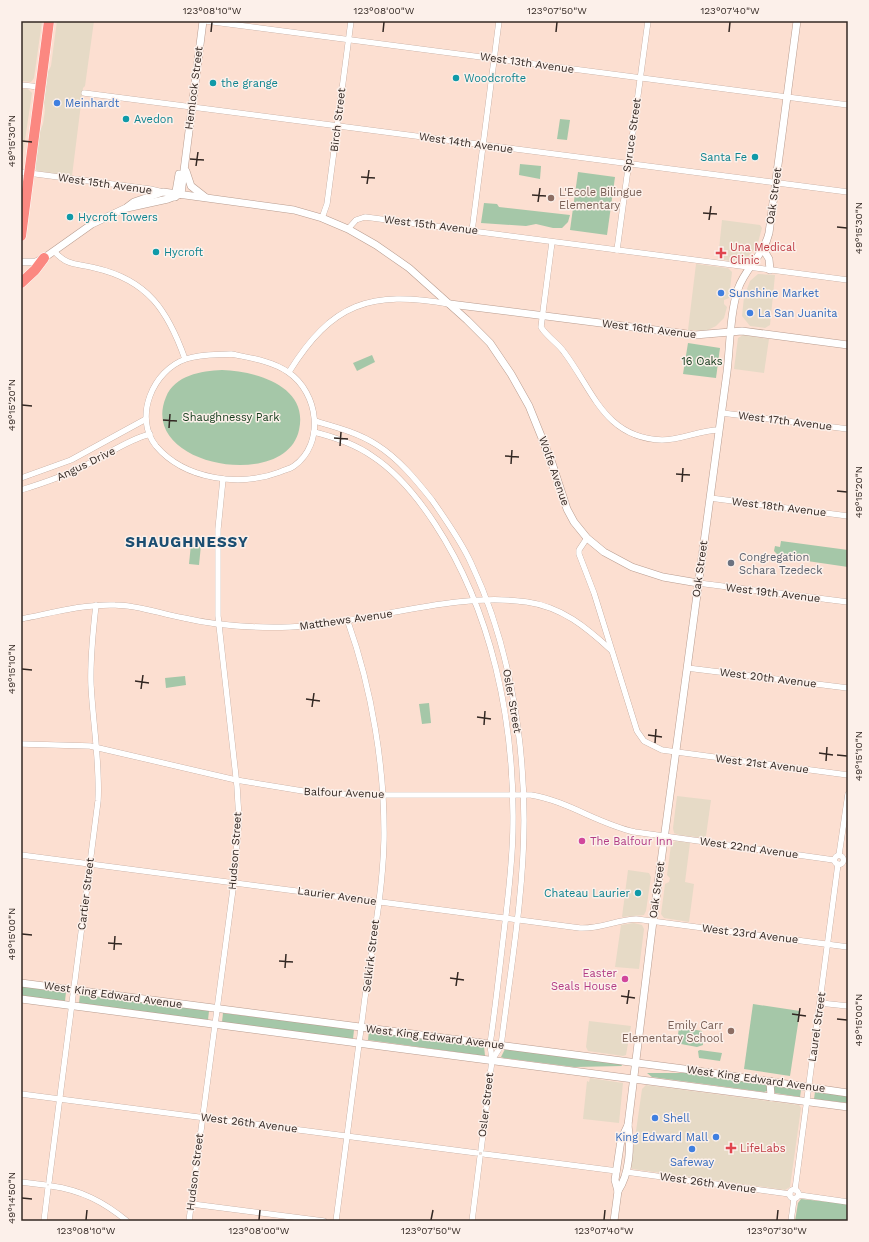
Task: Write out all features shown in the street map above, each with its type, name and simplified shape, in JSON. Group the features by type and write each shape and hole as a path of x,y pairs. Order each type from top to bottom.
{"highway":[{"path":"21,236 25,173 40,87 49,21"},
{"path":"21,283 35,270 44,258"}],"main road":[{"name":"Hemlock Street","path":"177,195 181,167 185,155 204,21"},
{"name":"Oak Street","path":"618,1191 624,1182 626,1172 630,1141 628,1125 637,1063 653,921 722,413 737,290 750,267 763,249 769,233 797,21"},
{"name":"Hemlock Street","path":"177,195 186,166 185,155"},
{"path":"186,166 191,186 205,197"},
{"name":"West 15th Avenue","path":"163,192 177,195 205,197 273,206 322,218 348,229"},
{"path":"126,208 134,202 163,192"},
{"path":"21,262 36,262 44,258 92,224 126,208 177,195"},
{"name":"Wolfe Avenue","path":"348,229 376,245 403,264 482,334 511,374 529,406 542,436 567,509 574,522 587,538 604,552 632,567 663,577 698,583"},
{"path":"763,249 769,259 770,270"},
{"name":"West 16th Avenue","path":"449,304 695,335 732,332 760,333 848,345"},
{"name":"West King Edward Avenue","path":"21,983 637,1063 848,1093"},
{"name":"West King Edward Avenue","path":"21,999 215,1023 848,1107"},
{"path":"770,1081 771,1097"},
{"name":"Oak Street","path":"614,1221 618,1191 615,1180 621,1140 628,1125"}],"street":[{"name":"West 13th Avenue","path":"204,21 848,105"},
{"name":"Birch Street","path":"322,218 327,204 351,21"},
{"path":"472,231 499,21"},
{"name":"Spruce Street","path":"617,250 648,21"},
{"path":"21,85 40,87"},
{"name":"West 14th Avenue","path":"84,93 483,146 848,192"},
{"name":"West 15th Avenue","path":"25,173 163,192"},
{"name":"West 15th Avenue","path":"348,229 362,217 848,280"},
{"path":"552,242 542,316 542,330 564,350 601,409 611,420 633,433 661,440 674,439 710,430 719,430"},
{"path":"54,251 70,264 99,268 120,276 140,286 151,295 171,323 186,359"},
{"path":"289,372 325,325 342,312 356,306 388,299 425,300 449,304"},
{"path":"231,354 259,359 289,372 297,379 308,395 314,408 315,421 311,444 302,458 293,467 272,475 252,478 223,479 188,469 169,458 156,445 150,434 146,419 152,389 160,377 172,366 186,359 208,355 231,354"},
{"name":"West 17th Avenue","path":"722,413 848,429"},
{"name":"Angus Drive","path":"21,478 71,460 146,419"},
{"name":"Osler Street","path":"315,421 350,432 377,445 405,468 427,495 461,543 471,562 487,601 504,657 515,710 524,794 522,857 501,1046 492,1060"},
{"name":"Osler Street","path":"314,432 347,442 371,455 392,471 428,513 451,548 468,582 494,661 504,710 509,748 512,794 512,856 490,1044 492,1060 472,1221"},
{"name":"Angus Drive","path":"21,490 88,465 136,438 150,434"},
{"name":"Hudson Street","path":"189,1221 233,883 238,820 236,780 219,623 218,529 223,479"},
{"name":"West 18th Avenue","path":"710,498 848,516"},
{"path":"587,538 579,550 579,554 594,592 637,731 641,738 656,748 676,752"},
{"name":"West 19th Avenue","path":"698,583 848,602"},
{"name":"Matthews Avenue","path":"21,619 96,605 116,605 138,607 185,619 219,623 290,627 348,622 419,609 475,602 527,602 549,607 574,619 611,650"},
{"name":"Cartier Street","path":"44,1221 98,801 98,747 91,684 92,644 96,605"},
{"name":"Selkirk Street","path":"336,1221 378,902 384,840 372,711 363,668 348,622"},
{"name":"West 20th Avenue","path":"688,668 848,688"},
{"name":"Balfour Avenue","path":"21,744 98,747 236,780 309,792 381,795 524,794 551,799 624,830 664,837"},
{"name":"West 21st Avenue","path":"676,752 848,775"},
{"path":"841,862 836,856 840,855 848,794"},
{"name":"West 22nd Avenue","path":"664,837 841,862"},
{"name":"Laurier Avenue","path":"21,855 505,919 588,928 602,927 624,920 653,921"},
{"name":"Laurel Street","path":"795,1190 828,944 841,862"},
{"name":"West 23rd Avenue","path":"653,921 848,947"},
{"path":"820,1003 848,1006"},
{"name":"West 26th Avenue","path":"21,1094 617,1171"},
{"name":"West 26th Avenue","path":"626,1172 790,1194"},
{"path":"21,1182 48,1185 80,1192 97,1199 127,1221"},
{"path":"791,1221 796,1197 798,1192 795,1190 791,1191 791,1197 796,1197 848,1202"},
{"path":"192,1204 324,1221"}],"shaded area":[{"path":"21,21 42,21 34,78 31,82 21,81"},
{"path":"57,21 94,21 85,86 83,88 72,176 37,171 35,168 40,131 43,124 48,72 51,66"},
{"path":"21,89 28,89 32,93 21,167"},
{"path":"722,220 760,225 762,228 757,246 745,260 737,262 718,259"},
{"path":"696,264 728,268 732,272 729,298 724,300 724,304 727,307 724,318 716,326 706,331 688,330"},
{"path":"758,274 775,275 770,325 765,328 750,326 742,316 744,297 750,281"},
{"path":"743,335 769,339 764,373 734,369 738,338"},
{"path":"677,796 711,800 706,836 704,838 674,833 673,828"},
{"path":"676,841 690,843 685,882 694,884 689,922 664,918 661,914 665,884 669,882 670,878 667,875 671,845"},
{"name":"Chateau Laurier","path":"628,870 649,873 651,877 646,911 644,915 622,917"},
{"path":"634,923 642,925 644,929 639,969 615,967 621,925"},
{"path":"589,1021 631,1026 626,1055 623,1056 588,1051 586,1047"},
{"path":"590,1078 623,1083 619,1123 583,1119 587,1081 589,1082"},
{"name":"King Edward Mall","path":"646,1085 799,1105 801,1108 790,1187 785,1190 632,1169 631,1166 642,1089"}],"green space":[{"path":"560,119 570,120 567,140 557,139"},
{"path":"520,164 541,166 540,179 519,175"},
{"path":"578,172 615,177 607,235 570,230"},
{"path":"484,203 497,204 499,207 570,215 568,222 562,228 553,228 536,224 526,226 481,223"},
{"name":"16 Oaks","path":"688,343 720,348 716,378 683,374"},
{"path":"372,355 375,362 357,371 353,363"},
{"name":"Shaughnessy Park","path":"222,370 235,371 264,378 277,384 288,392 296,402 300,415 299,430 288,449 269,461 244,465 217,463 192,454 173,440 163,421 166,397 170,390 182,379 197,373"},
{"path":"781,541 848,550 848,567 780,557 774,551 775,546 780,547"},
{"path":"191,544 201,545 199,565 189,564"},
{"path":"185,676 186,685 166,688 165,678"},
{"path":"429,703 431,723 422,724 419,704"},
{"path":"21,986 66,992 65,1001 21,996"},
{"path":"80,994 208,1010 208,1020 79,1003"},
{"path":"753,1004 800,1011 790,1076 744,1069"},
{"path":"223,1013 352,1029 354,1030 353,1039 222,1022"},
{"path":"679,1027 702,1031 703,1045 697,1047 681,1044 678,1035"},
{"path":"369,1031 484,1046 485,1056 368,1040"},
{"path":"505,1049 621,1064 622,1066 574,1067 504,1058 501,1057"},
{"path":"698,1051 722,1053 720,1061 699,1058"},
{"path":"647,1073 692,1073 768,1086 767,1091 764,1092 652,1077"},
{"path":"773,1085 801,1090 800,1097 775,1093"},
{"path":"815,1092 848,1096 848,1103 814,1099"},
{"path":"801,1199 848,1204 848,1221 795,1221 798,1203"}],"place":[{"name":"Woodcrofte","path":"456,78"},
{"name":"the grange","path":"213,83"},
{"name":"Meinhardt","path":"57,103"},
{"name":"Avedon","path":"126,119"},
{"name":"Santa Fe","path":"755,157"},
{"name":"L'Ecole Bilingue Elementary","path":"551,198"},
{"name":"Hycroft Towers","path":"70,217"},
{"name":"Hycroft","path":"156,252"},
{"name":"Una Medical Clinic","path":"721,253"},
{"name":"Sunshine Market","path":"721,293"},
{"name":"La San Juanita","path":"750,313"},
{"name":"Congregation Schara Tzedeck","path":"731,563"},
{"name":"The Balfour Inn","path":"582,841"},
{"name":"Chateau Laurier","path":"638,893"},
{"name":"Easter Seals House","path":"625,979"},
{"name":"Emily Carr Elementary School","path":"731,1031"},
{"name":"Shell","path":"655,1118"},
{"name":"King Edward Mall","path":"716,1137"},
{"name":"LifeLabs","path":"731,1148"},
{"name":"Safeway","path":"692,1149"}],"district":[{"name":"SHAUGHNESSY","path":"187,542"}]}
